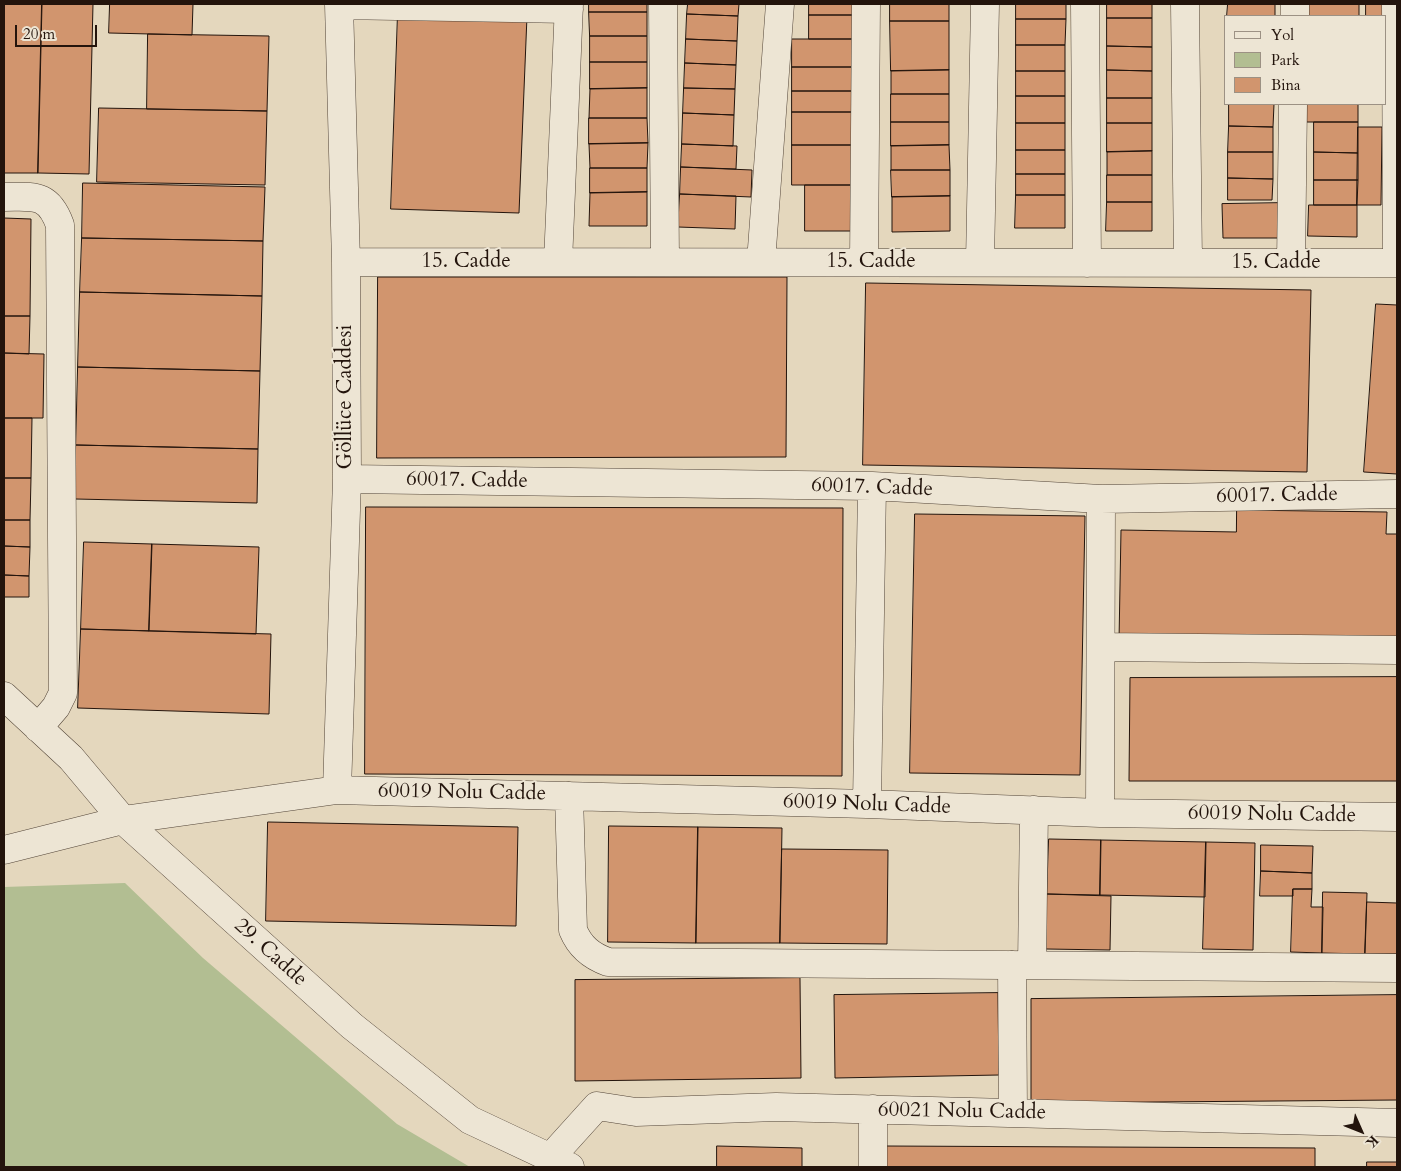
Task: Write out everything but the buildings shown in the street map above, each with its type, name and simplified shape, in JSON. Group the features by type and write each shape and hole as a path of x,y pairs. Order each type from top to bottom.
{"street":[{"path":"663,4 665,262"},
{"path":"761,262 780,4"},
{"path":"864,262 866,4"},
{"path":"980,262 986,4"},
{"path":"1085,4 1087,262"},
{"path":"1185,4 1188,262"},
{"path":"1396,4 1397,263"},
{"path":"339,5 569,6 558,262"},
{"name":"Göllüce Caddesi","path":"336,790 347,479 346,262 339,5"},
{"path":"1291,262 1293,105"},
{"path":"4,197 37,197 52,209 60,225 62,693 56,707 38,728"},
{"name":"15. Cadde","path":"346,262 1397,263"},
{"name":"60017. Cadde","path":"347,479 872,486 1101,500 1397,494"},
{"path":"867,804 872,486"},
{"path":"1100,813 1101,500"},
{"path":"1101,647 1397,650"},
{"name":"29. Cadde","path":"4,696 71,758 123,820 352,1026 470,1120 560,1163"},
{"name":"60019 Nolu Cadde","path":"4,850 123,820 336,790 867,804 1100,813 1397,817"},
{"path":"569,796 572,930 582,947 598,959 608,962 1397,968"},
{"path":"1013,1113 1034,810"},
{"name":"60021 Nolu Cadde","path":"560,1163 597,1106 636,1112 776,1107 1397,1123"},
{"path":"873,1109 873,1167"}],"green space":[{"path":"125,883 203,958 397,1124 470,1167 4,1167 4,887"}]}
